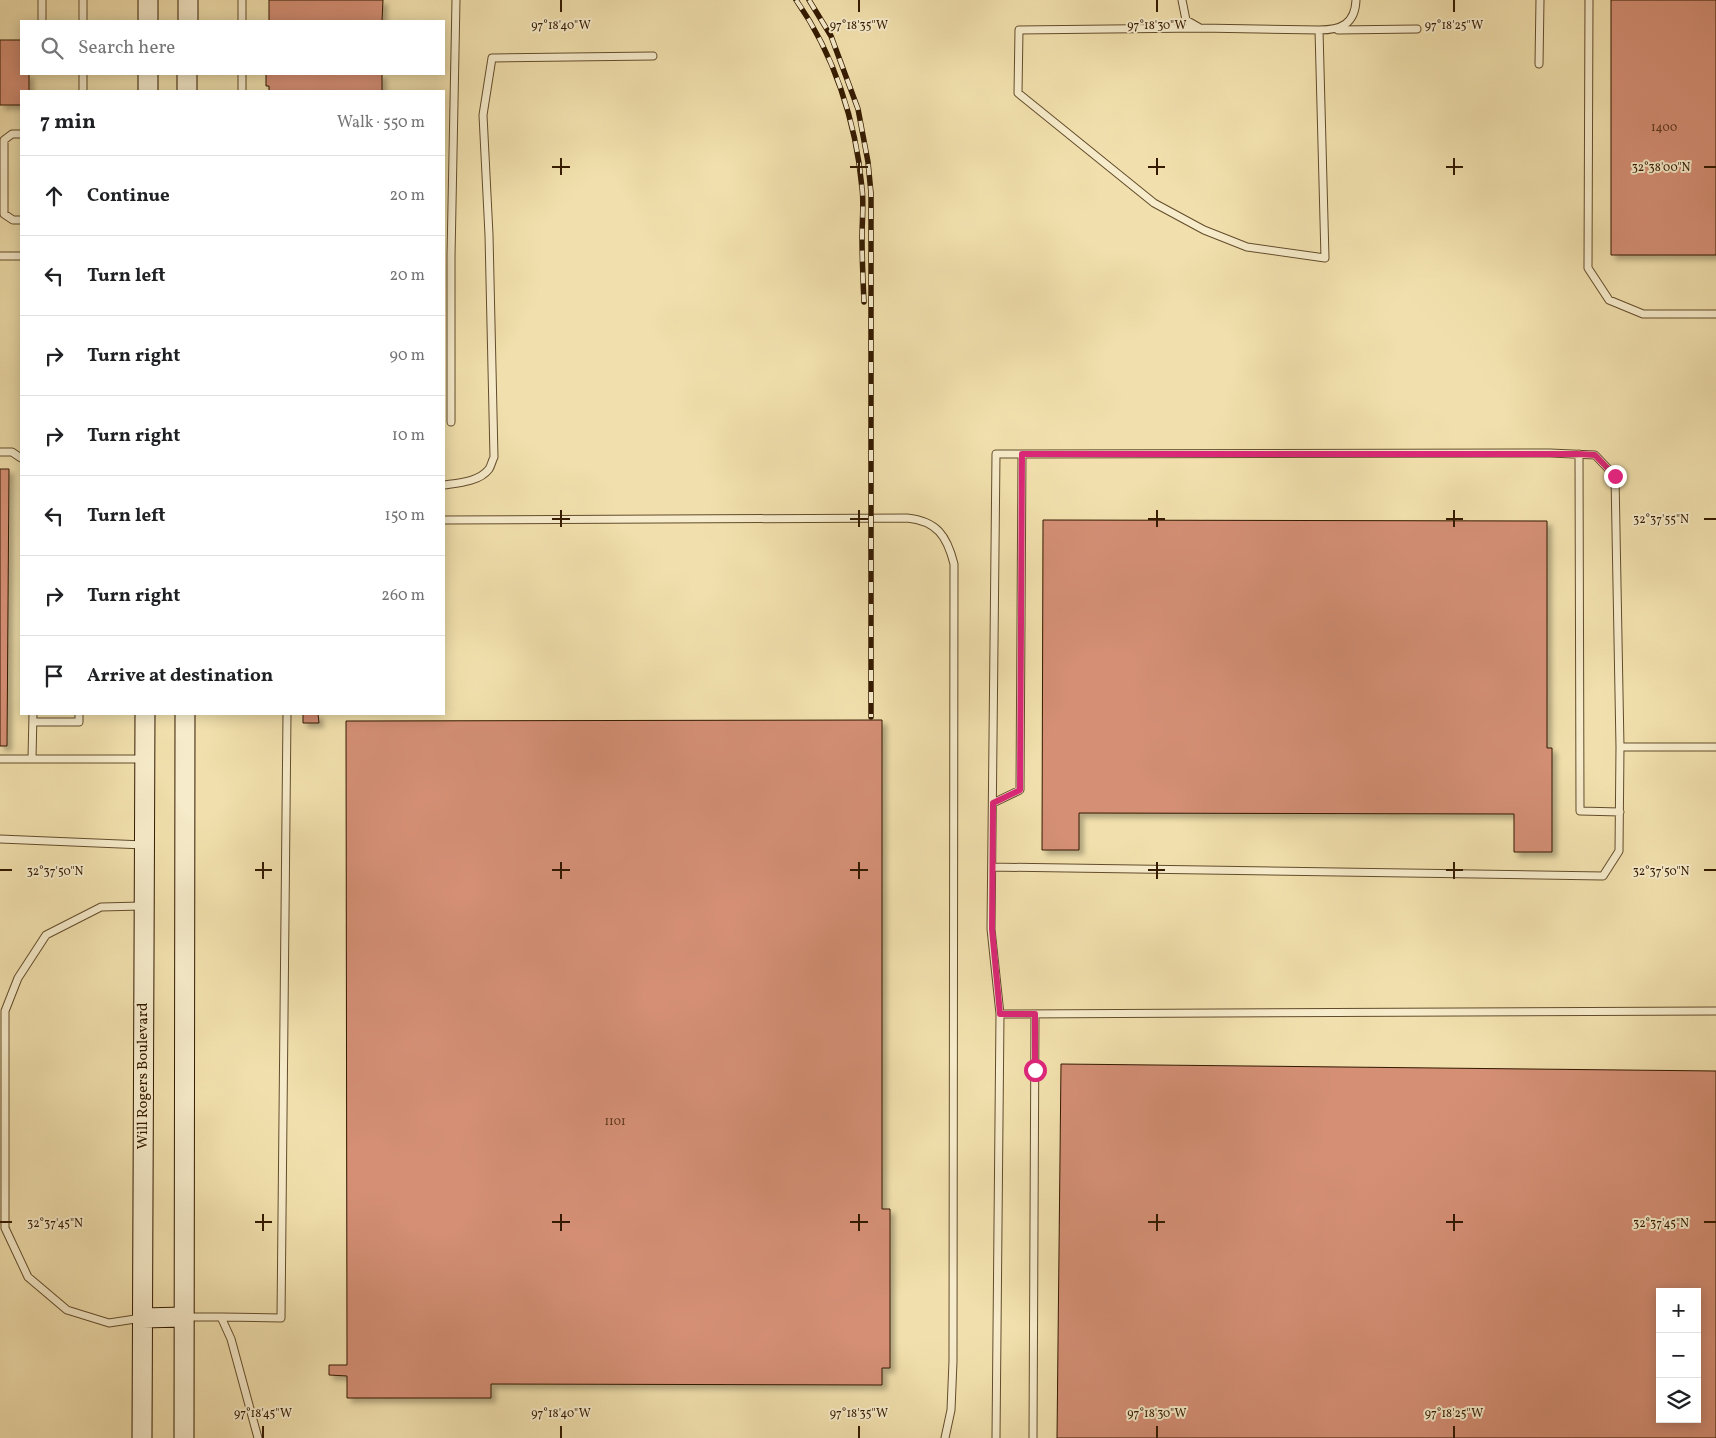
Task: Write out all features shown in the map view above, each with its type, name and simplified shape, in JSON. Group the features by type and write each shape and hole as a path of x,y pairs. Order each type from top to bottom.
{"main road":[{"path":"148,0 148,20"},
{"path":"188,0 188,20"},
{"path":"148,75 148,90"},
{"path":"187,75 187,90"},
{"name":"Will Rogers Boulevard","path":"142,1438 145,715"},
{"path":"184,1438 185,715"},
{"path":"142,1318 184,1317"}],"lane":[{"path":"42,0 42,19"},
{"path":"83,0 83,20"},
{"path":"242,0 242,20"},
{"path":"451,422 448,256 456,0"},
{"path":"1182,0 1186,20 1200,28"},
{"path":"1335,30 1346,25 1356,11 1356,0"},
{"path":"1539,64 1540,0"},
{"path":"1589,0 1588,268 1609,300 1643,314 1716,314"},
{"path":"1320,30 1325,258 1248,247 1204,230 1162,208 1018,93 1019,30 1200,28 1417,30"},
{"path":"445,484 460,483 476,478 488,470 494,457 489,235 483,122 492,58 652,56"},
{"path":"83,75 84,90"},
{"path":"242,75 242,90"},
{"path":"20,134 12,134 4,140 4,214 13,220 20,220"},
{"path":"0,256 20,256"},
{"path":"0,452 12,452 20,457"},
{"path":"992,866 1603,876 1619,851 1620,748 1615,476 1595,455 1579,454 996,454 992,866 992,929 1000,1014 996,1438"},
{"path":"993,803 1020,790 1022,454"},
{"path":"1579,454 1580,811 1620,812"},
{"path":"445,520 907,518 920,520 932,525 943,535 950,547 954,564 953,1361 950,1410 945,1438"},
{"path":"32,758 33,715"},
{"path":"32,722 79,722 79,715"},
{"path":"184,1317 281,1318 288,715"},
{"path":"1620,748 1716,747"},
{"path":"0,759 145,759"},
{"path":"0,839 145,845"},
{"path":"142,1318 109,1323 67,1310 28,1277 5,1228 5,1011 18,978 46,936 101,907 144,906"},
{"path":"1000,1014 1716,1011"},
{"path":"1033,1438 1035,1014"},
{"path":"221,1317 231,1339 258,1438"}],"building":[{"path":"269,0 383,0 382,20 269,20"},
{"path":"1611,0 1716,0 1716,255 1611,255"},
{"path":"0,40 20,40 20,75 29,75 29,90 20,90 20,105 0,105"},
{"path":"266,75 382,75 382,90 269,90 269,86 266,86"},
{"path":"0,469 9,469 7,746 0,746"},
{"path":"1043,520 1547,521 1547,748 1552,748 1552,852 1514,852 1514,814 1079,813 1079,850 1042,850"},
{"path":"303,715 318,715 319,723 303,723"},
{"path":"882,720 882,1209 890,1209 890,1368 882,1368 882,1385 491,1384 491,1398 347,1398 347,1376 329,1375 329,1365 347,1365 346,721"},
{"path":"1061,1064 1716,1071 1716,1438 1057,1438"}],"railway":[{"path":"796,0 832,66 841,90 854,138 863,194 864,302"},
{"path":"809,0 831,36 858,109 868,162 871,193 871,717"}],"route":[{"path":"1035,1070 1035,1014 1000,1014 992,929 993,803 1020,790 1022,454 1579,454 1595,455 1615,476"}]}
